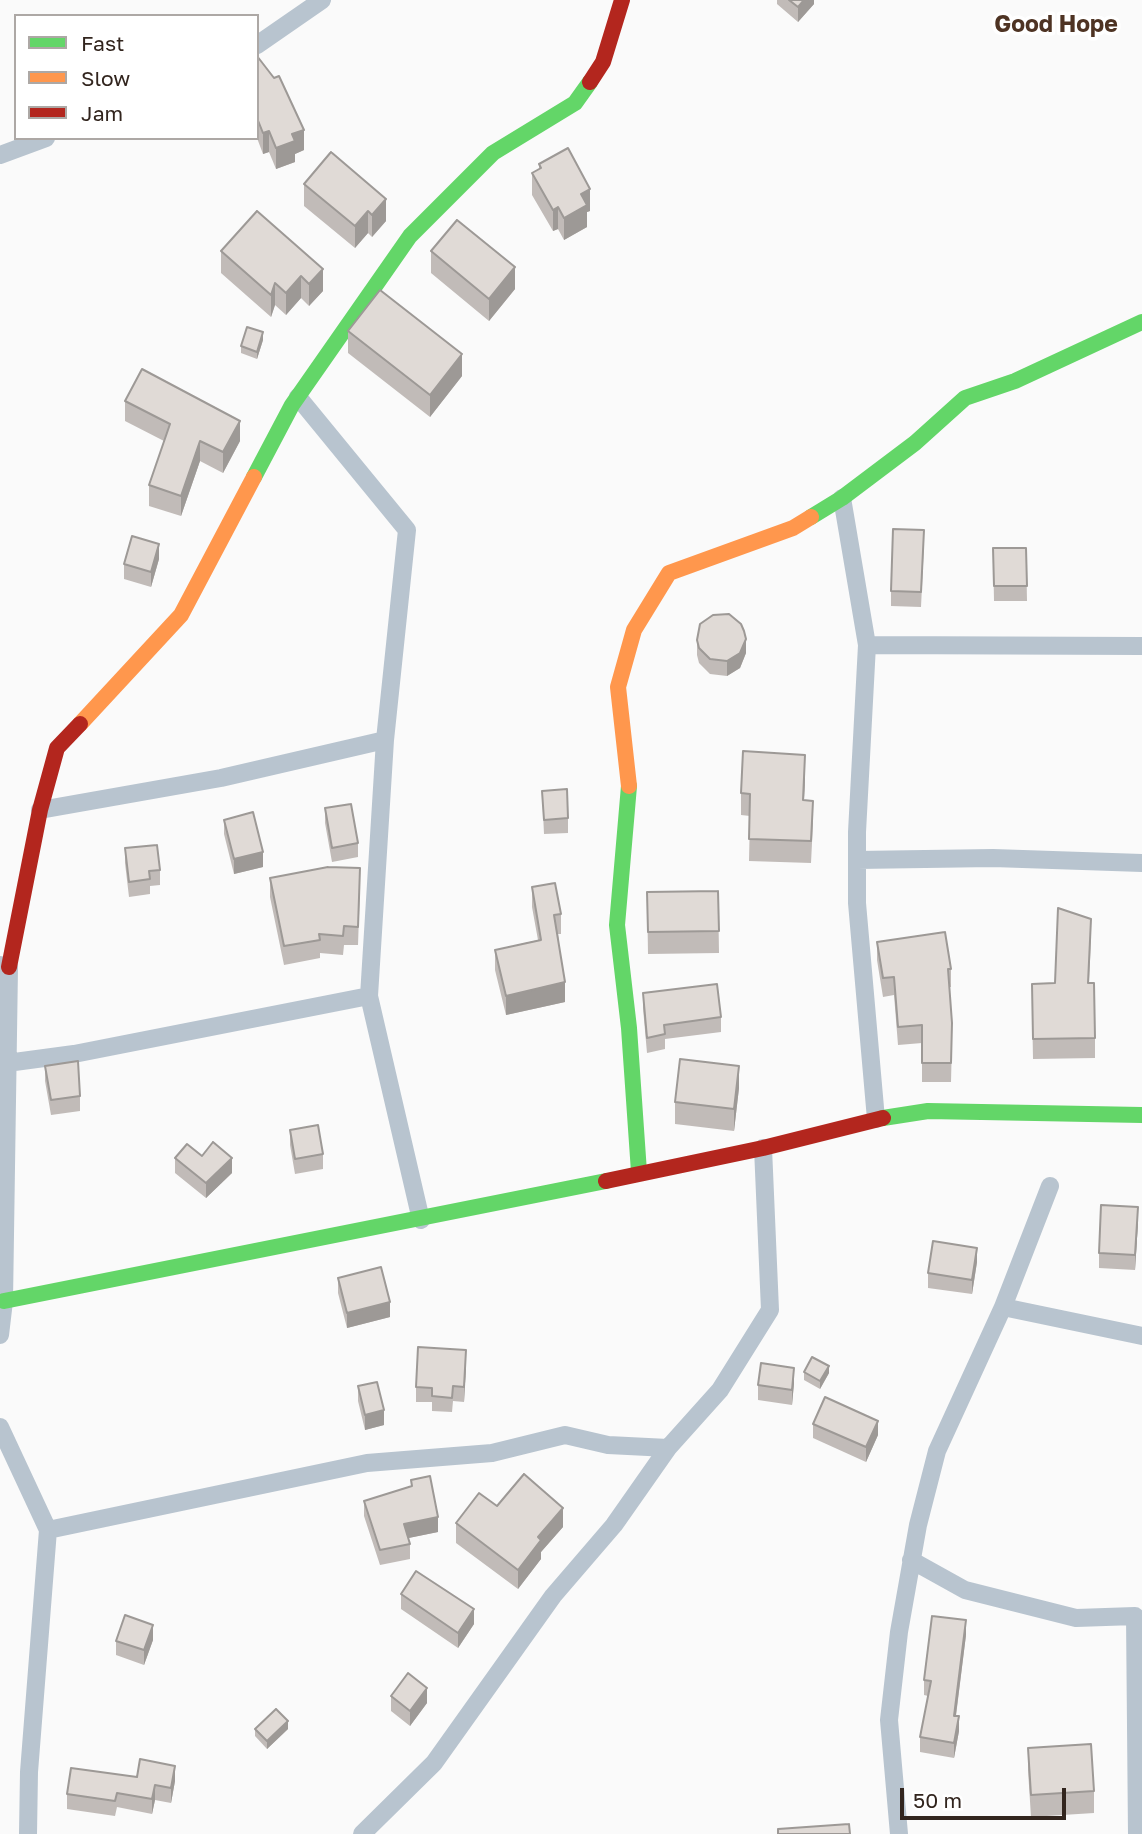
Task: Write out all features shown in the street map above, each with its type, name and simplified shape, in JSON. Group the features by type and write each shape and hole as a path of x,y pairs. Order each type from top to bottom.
{"street":[{"path":"259,44 322,0"},
{"path":"0,1335 4,1301 8,1063 5,966 40,810 57,748 181,615 298,397 410,236 493,153 575,103 603,62 622,0"},
{"path":"0,155 41,140"},
{"path":"639,1172 629,1028 618,925 629,788 618,687 634,629 669,573 793,528 842,498 915,443 965,398 1015,380 1142,322"},
{"path":"298,397 407,530 385,740 369,996 421,1220"},
{"path":"842,498 867,645 857,903 876,1119"},
{"path":"867,645 1142,646"},
{"path":"40,810 221,778 385,740"},
{"path":"857,860 992,858 1142,863"},
{"path":"8,1063 74,1054 369,996"},
{"path":"4,1301 421,1220 763,1148 876,1119 928,1111 1142,1115"},
{"path":"362,1834 434,1763 553,1596 614,1525 668,1448 720,1390 770,1310 763,1148"},
{"path":"899,1834 889,1720 911,1560 937,1451 1003,1307 1050,1186"},
{"path":"1003,1307 1142,1336"},
{"path":"0,1427 48,1531 30,1759 28,1834"},
{"path":"48,1531 368,1462 492,1453 565,1435 608,1445 668,1448"},
{"path":"911,1560 965,1590 1076,1618 1139,1616 1139,1822"}],"building":[{"path":"789,0 804,0 798,7"},
{"path":"259,59 274,78 279,76 304,130 292,134 295,141 276,148 269,131 263,133 259,123"},
{"path":"568,148 590,189 581,194 587,205 564,218 558,207 553,210 532,173 541,168 539,164"},
{"path":"331,152 386,199 372,215 368,211 355,226 304,184"},
{"path":"257,211 323,269 309,284 301,276 286,293 275,283 271,295 221,251"},
{"path":"457,220 515,267 489,299 431,251"},
{"path":"380,290 462,354 430,395 348,331"},
{"path":"247,327 263,332 257,352 241,346"},
{"path":"142,369 240,421 223,452 200,441 181,496 149,485 170,424 125,401"},
{"path":"893,529 924,530 921,592 891,591"},
{"path":"132,536 159,544 151,572 124,564"},
{"path":"993,548 1026,548 1027,586 994,586"},
{"path":"729,614 741,624 746,639 740,653 727,661 710,659 699,648 697,640 700,624 713,615"},
{"path":"743,751 805,755 803,800 813,801 811,841 749,839 750,794 741,793"},
{"path":"567,789 568,818 544,820 542,791"},
{"path":"351,804 358,843 332,848 325,808"},
{"path":"253,812 263,852 234,859 224,820"},
{"path":"157,845 160,870 149,871 150,879 129,882 125,848"},
{"path":"328,867 360,868 358,927 344,926 343,936 319,934 320,940 284,946 270,878"},
{"path":"555,883 561,914 554,915 565,982 506,996 495,950 541,940 532,887"},
{"path":"718,891 719,931 648,932 647,892"},
{"path":"1058,908 1091,919 1088,983 1094,983 1095,1038 1033,1039 1032,984 1055,983"},
{"path":"945,932 951,969 948,969 952,1023 951,1063 922,1063 922,1025 898,1027 894,977 883,978 877,942"},
{"path":"717,984 721,1017 664,1025 665,1034 647,1038 643,993"},
{"path":"680,1059 739,1066 734,1109 675,1102"},
{"path":"78,1061 80,1096 51,1100 45,1066"},
{"path":"318,1125 323,1154 295,1159 290,1130"},
{"path":"213,1142 232,1158 206,1183 175,1158 187,1144 202,1156"},
{"path":"1101,1205 1138,1207 1135,1255 1099,1253"},
{"path":"933,1241 977,1248 972,1280 928,1273"},
{"path":"381,1267 390,1302 347,1313 338,1278"},
{"path":"418,1347 466,1350 464,1387 453,1386 452,1398 432,1396 432,1388 416,1387"},
{"path":"812,1357 829,1366 820,1381 804,1372"},
{"path":"761,1363 794,1368 792,1390 758,1385"},
{"path":"377,1382 384,1410 365,1415 358,1386"},
{"path":"825,1397 878,1421 866,1447 813,1424"},
{"path":"524,1474 563,1508 538,1537 541,1540 518,1570 456,1523 479,1493 497,1506"},
{"path":"430,1476 438,1517 404,1524 410,1544 380,1550 364,1501 412,1486 411,1480"},
{"path":"416,1571 474,1609 458,1633 401,1594"},
{"path":"125,1615 153,1625 144,1650 116,1641"},
{"path":"932,1616 966,1620 954,1716 959,1716 954,1743 920,1737 931,1681 924,1680"},
{"path":"408,1673 427,1688 410,1711 391,1696"},
{"path":"276,1709 288,1721 267,1741 255,1729"},
{"path":"1091,1744 1094,1791 1031,1795 1028,1748"},
{"path":"140,1759 175,1766 171,1788 155,1785 152,1799 117,1793 115,1801 67,1794 71,1768 137,1777"},
{"path":"849,1824 850,1834 778,1834 778,1829"}],"traffic: fast":[{"path":"254,477 292,405 410,236 493,153 575,103 590,82"},
{"path":"811,517 842,498 915,443 965,398 1015,381 1142,322"},
{"path":"629,786 617,925 629,1028 639,1172"},
{"path":"883,1118 928,1111 1142,1115"},
{"path":"4,1301 606,1181"}],"traffic: slow":[{"path":"80,724 181,615 254,477"},
{"path":"629,786 618,687 634,630 669,573 793,528 811,517"}],"traffic: jam":[{"path":"590,82 603,62 622,0"},
{"path":"9,967 40,810 57,748 80,724"},
{"path":"606,1181 763,1148 883,1118"}],"district":[{"name":"Good Hope","path":"1056,25"}]}
